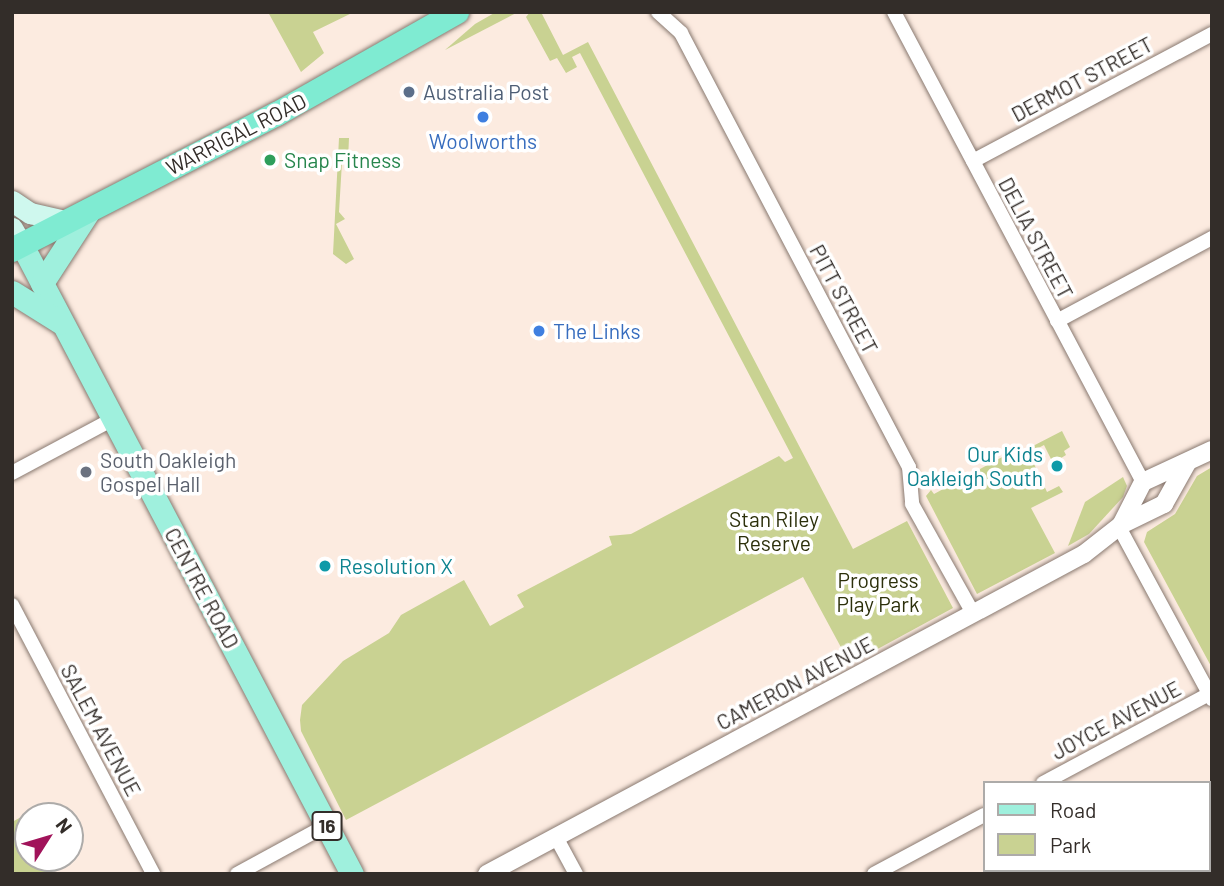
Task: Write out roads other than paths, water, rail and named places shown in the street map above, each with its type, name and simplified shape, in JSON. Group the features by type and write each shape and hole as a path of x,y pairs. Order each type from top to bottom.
{"highway":[{"name":"WARRIGAL ROAD","path":"15,241 66,221 316,93 457,12"}],"main road":[{"path":"12,201 30,213 66,221"},
{"path":"42,283 90,209"},
{"name":"CENTRE ROAD","path":"15,241 42,283 352,874"},
{"path":"12,292 63,323"}],"street":[{"name":"PITT STREET","path":"658,12 681,33 909,467 912,504 974,613"},
{"name":"DELIA STREET","path":"894,12 1144,485"},
{"name":"DERMOT STREET","path":"972,161 1212,34"},
{"path":"1056,321 1212,239"},
{"path":"12,473 113,419"},
{"path":"1144,485 1212,450"},
{"path":"1144,485 1142,506 1151,510 1160,507 1188,463"},
{"path":"1144,485 1161,481 1167,495"},
{"name":"CAMERON AVENUE","path":"1120,526 1144,485"},
{"name":"CAMERON AVENUE","path":"487,874 1084,554 1120,526 1151,510"},
{"path":"1120,526 1210,696"},
{"name":"SALEM AVENUE","path":"12,605 153,874"},
{"name":"JOYCE AVENUE","path":"1048,781 1210,696"},
{"path":"874,874 982,815"},
{"path":"237,874 327,825"},
{"path":"556,837 576,874"}],"place":[{"name":"Australia Post","path":"409,92"},
{"name":"Woolworths","path":"483,117"},
{"name":"Snap Fitness","path":"270,160"},
{"name":"The Links","path":"539,331"},
{"name":"Our Kids Oakleigh South","path":"1057,466"},
{"name":"South Oakleigh Gospel Hall","path":"86,472"},
{"name":"Resolution X","path":"325,566"}],"park label":[{"name":"Stan Riley Reserve","path":"774,531"},
{"name":"Progress Play Park","path":"878,592"}]}
